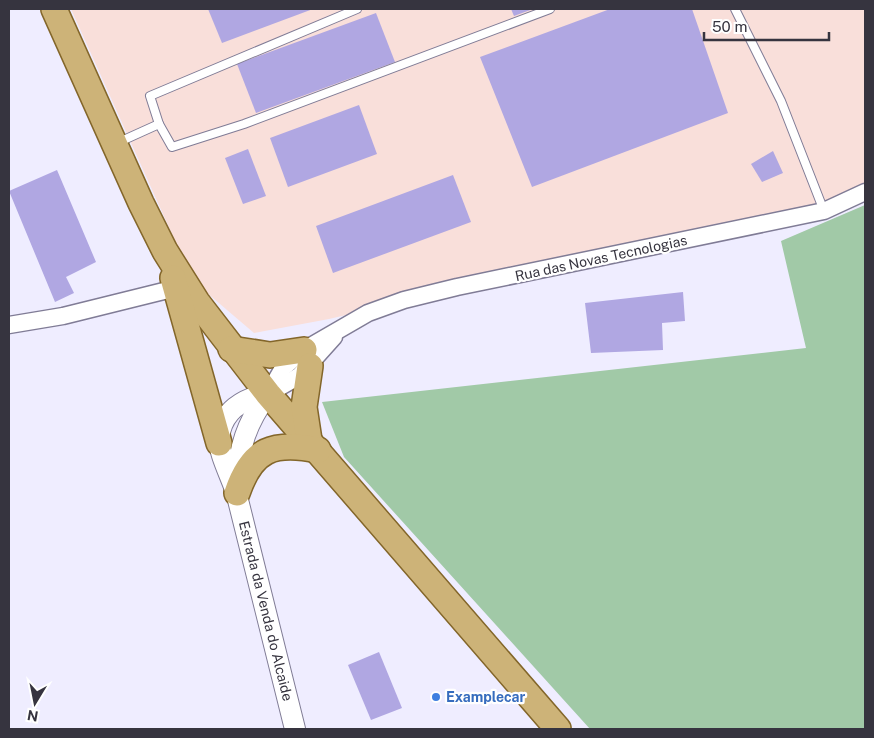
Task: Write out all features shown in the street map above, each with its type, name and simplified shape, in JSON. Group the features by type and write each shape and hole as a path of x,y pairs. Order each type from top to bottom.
{"main road":[{"path":"54,9 114,144 165,251 197,302 231,349 268,394 558,729"},
{"path":"165,251 219,443"},
{"path":"231,349 307,358 304,407 313,445"},
{"path":"236,493 248,468 268,449 313,445"}],"street":[{"name":"Rua das Novas Tecnologias","path":"268,394 283,368 307,358 340,330 380,308 433,292 824,211 865,192"},
{"path":"9,325 63,316 176,288"},
{"path":"236,493 219,443 224,421 232,409 247,399 268,394"},
{"path":"236,493 238,464 243,438 254,414 268,394"},
{"name":"Estrada da Venda do Alcaide","path":"236,493 295,729"}],"lane":[{"path":"357,9 150,96 159,124 172,147 244,124 550,9"},
{"path":"735,9 781,101 824,211"},
{"path":"114,144 159,124"}],"shaded area":[{"path":"71,9 865,9 865,187 806,207 329,319 254,333 193,281"}],"green space":[{"path":"865,205 865,729 590,729 344,457 322,402 806,348 781,241"}],"building":[{"path":"208,9 313,9 222,43"},
{"path":"511,9 533,9 514,16"},
{"path":"610,9 692,9 728,113 532,187 480,57"},
{"path":"376,13 395,62 256,113 237,64"},
{"path":"359,105 377,154 288,187 270,138"},
{"path":"248,149 266,196 243,204 225,158"},
{"path":"773,151 783,173 762,182 751,164"},
{"path":"57,170 96,262 66,277 74,293 55,302 9,191"},
{"path":"453,175 471,222 333,273 316,226"},
{"path":"683,292 685,321 662,323 663,350 591,353 585,303"},
{"path":"379,652 402,708 371,720 348,665"}],"place":[{"name":"Examplecar","path":"436,697"}]}
